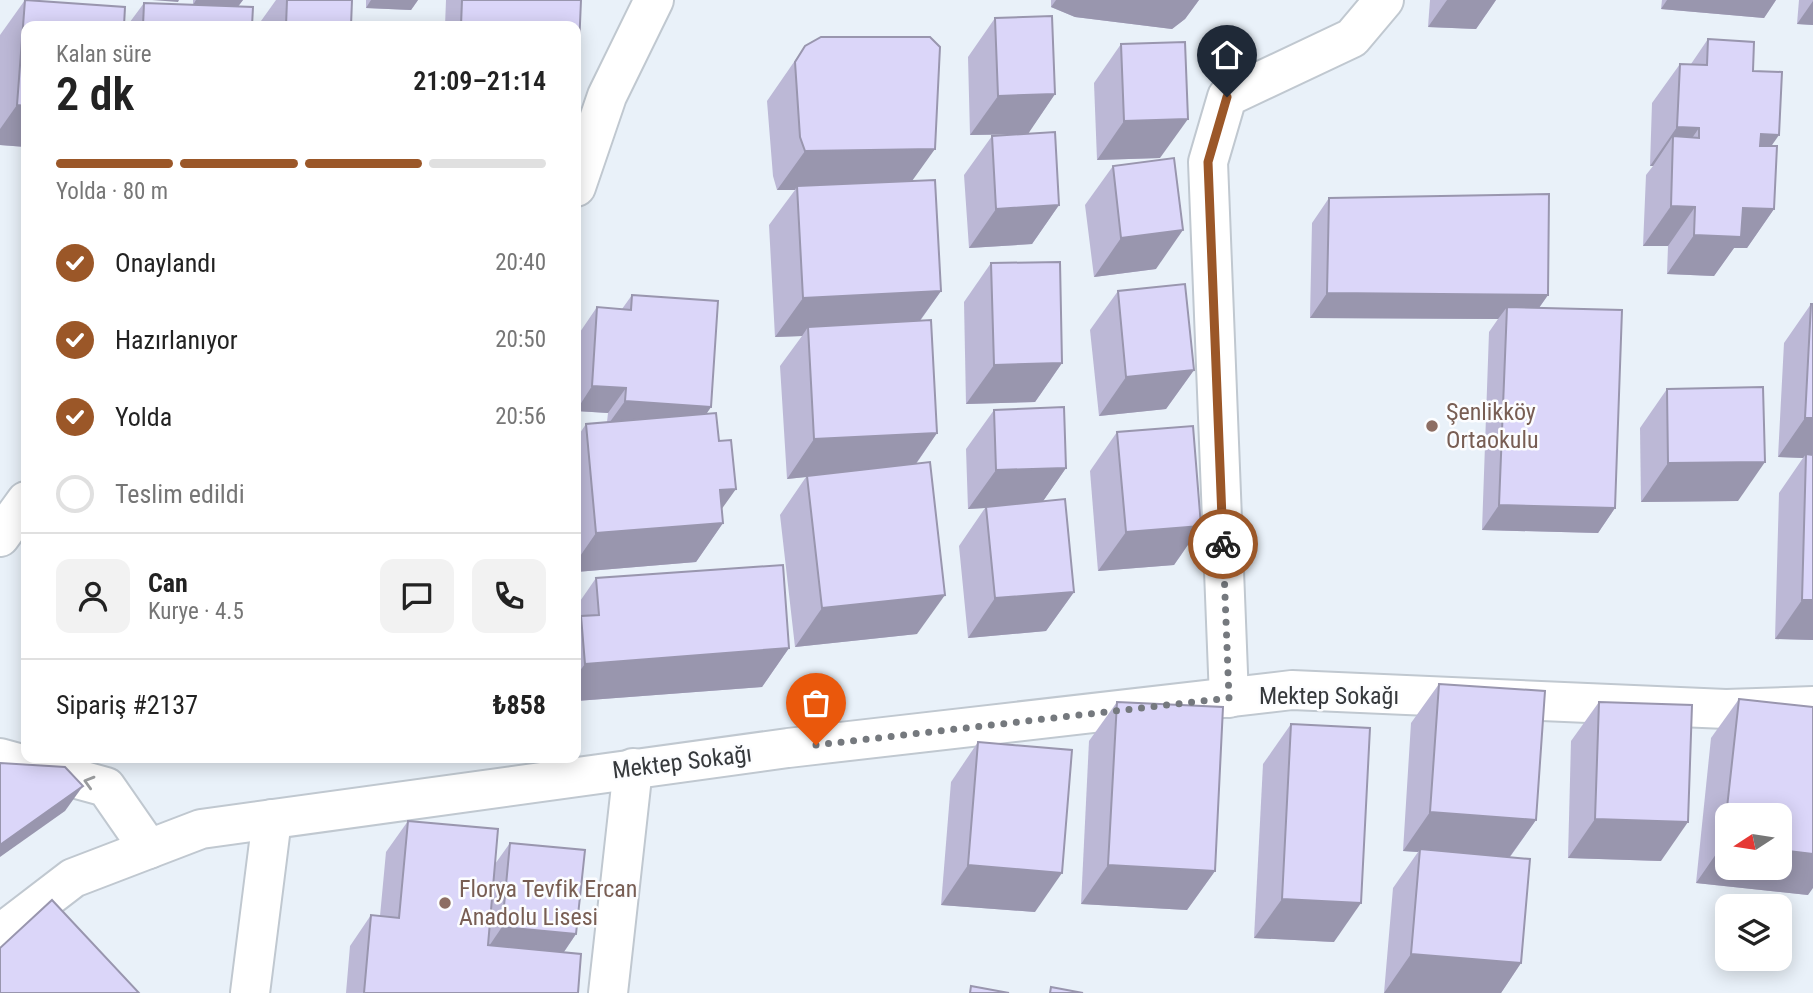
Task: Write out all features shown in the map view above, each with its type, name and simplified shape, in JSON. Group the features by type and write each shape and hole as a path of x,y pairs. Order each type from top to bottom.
{"main road":[{"path":"581,172 607,96 654,0"},
{"path":"1229,698 1208,162 1227,97 1352,38 1384,0"},
{"path":"0,537 21,508"},
{"name":"Mektep Sokağı","path":"0,934 73,878 201,829 272,819 510,771 633,768 1293,690 1726,709 1813,706"},
{"path":"0,758 106,787 149,849"},
{"path":"608,993 633,768"},
{"path":"250,993 272,819"}],"building":[{"path":"25,0 125,7 124,21 23,21"},
{"path":"287,0 352,0 351,21 286,21"},
{"path":"462,0 581,0 580,21 461,21"},
{"path":"144,3 253,7 252,21 143,21"},
{"path":"1052,16 1055,94 998,96 995,18"},
{"path":"821,37 930,37 940,47 935,149 805,151 800,137 795,62 805,46"},
{"path":"1708,39 1754,42 1753,71 1782,72 1779,135 1761,134 1760,146 1777,146 1774,209 1743,208 1741,237 1694,235 1695,207 1671,206 1673,136 1699,138 1699,128 1677,127 1680,64 1707,65"},
{"path":"1185,42 1188,119 1124,121 1121,44"},
{"path":"21,52 21,105 17,105"},
{"path":"1055,132 1059,205 996,209 992,136"},
{"path":"1174,158 1183,230 1121,238 1113,166"},
{"path":"935,180 941,291 803,298 797,186"},
{"path":"1549,194 1548,295 1327,293 1329,198"},
{"path":"1060,262 1062,363 994,365 991,263"},
{"path":"1185,284 1194,370 1126,377 1118,291"},
{"path":"632,295 718,301 711,407 625,401 626,388 592,386 597,307 631,310"},
{"path":"1811,304 1813,418 1805,418"},
{"path":"1507,307 1622,310 1615,508 1499,505"},
{"path":"931,320 937,433 814,439 808,327"},
{"path":"1763,387 1765,462 1668,463 1667,389"},
{"path":"1064,407 1066,468 996,470 994,410"},
{"path":"716,413 719,441 731,440 736,489 720,490 723,523 596,533 586,424"},
{"path":"1193,426 1201,526 1126,532 1117,432"},
{"path":"1806,454 1813,455 1813,600 1802,600"},
{"path":"930,462 945,595 822,608 807,476"},
{"path":"1065,499 1074,592 995,598 986,507"},
{"path":"783,565 789,648 585,664 581,616 599,615 596,578"},
{"path":"1439,684 1545,691 1536,820 1430,812"},
{"path":"1739,699 1813,707 1813,854 1792,851 1792,803 1728,803"},
{"path":"1117,702 1223,707 1215,871 1108,865"},
{"path":"1599,702 1692,705 1688,822 1595,819"},
{"path":"1291,724 1370,728 1361,903 1282,899"},
{"path":"978,742 1072,750 1062,873 968,865"},
{"path":"0,763 65,767 83,786 0,845"},
{"path":"408,821 498,829 488,945 581,954 578,993 364,993 371,915 399,918"},
{"path":"510,843 585,850 576,934 502,927"},
{"path":"1420,849 1530,859 1521,963 1411,954"},
{"path":"52,900 139,993 0,993 0,948"},
{"path":"971,986 1009,993 970,993"},
{"path":"1051,987 1083,993 1050,993"}],"way so far":[{"path":"816,745 1229,698 1223,544"}],"place":[{"name":"Şenlikköy Ortaokulu","path":"1432,426"},
{"name":"Florya Tevfik Ercan Anadolu Lisesi","path":"445,903"}],"route":[{"path":"1223,544 1208,162 1227,97"}]}
